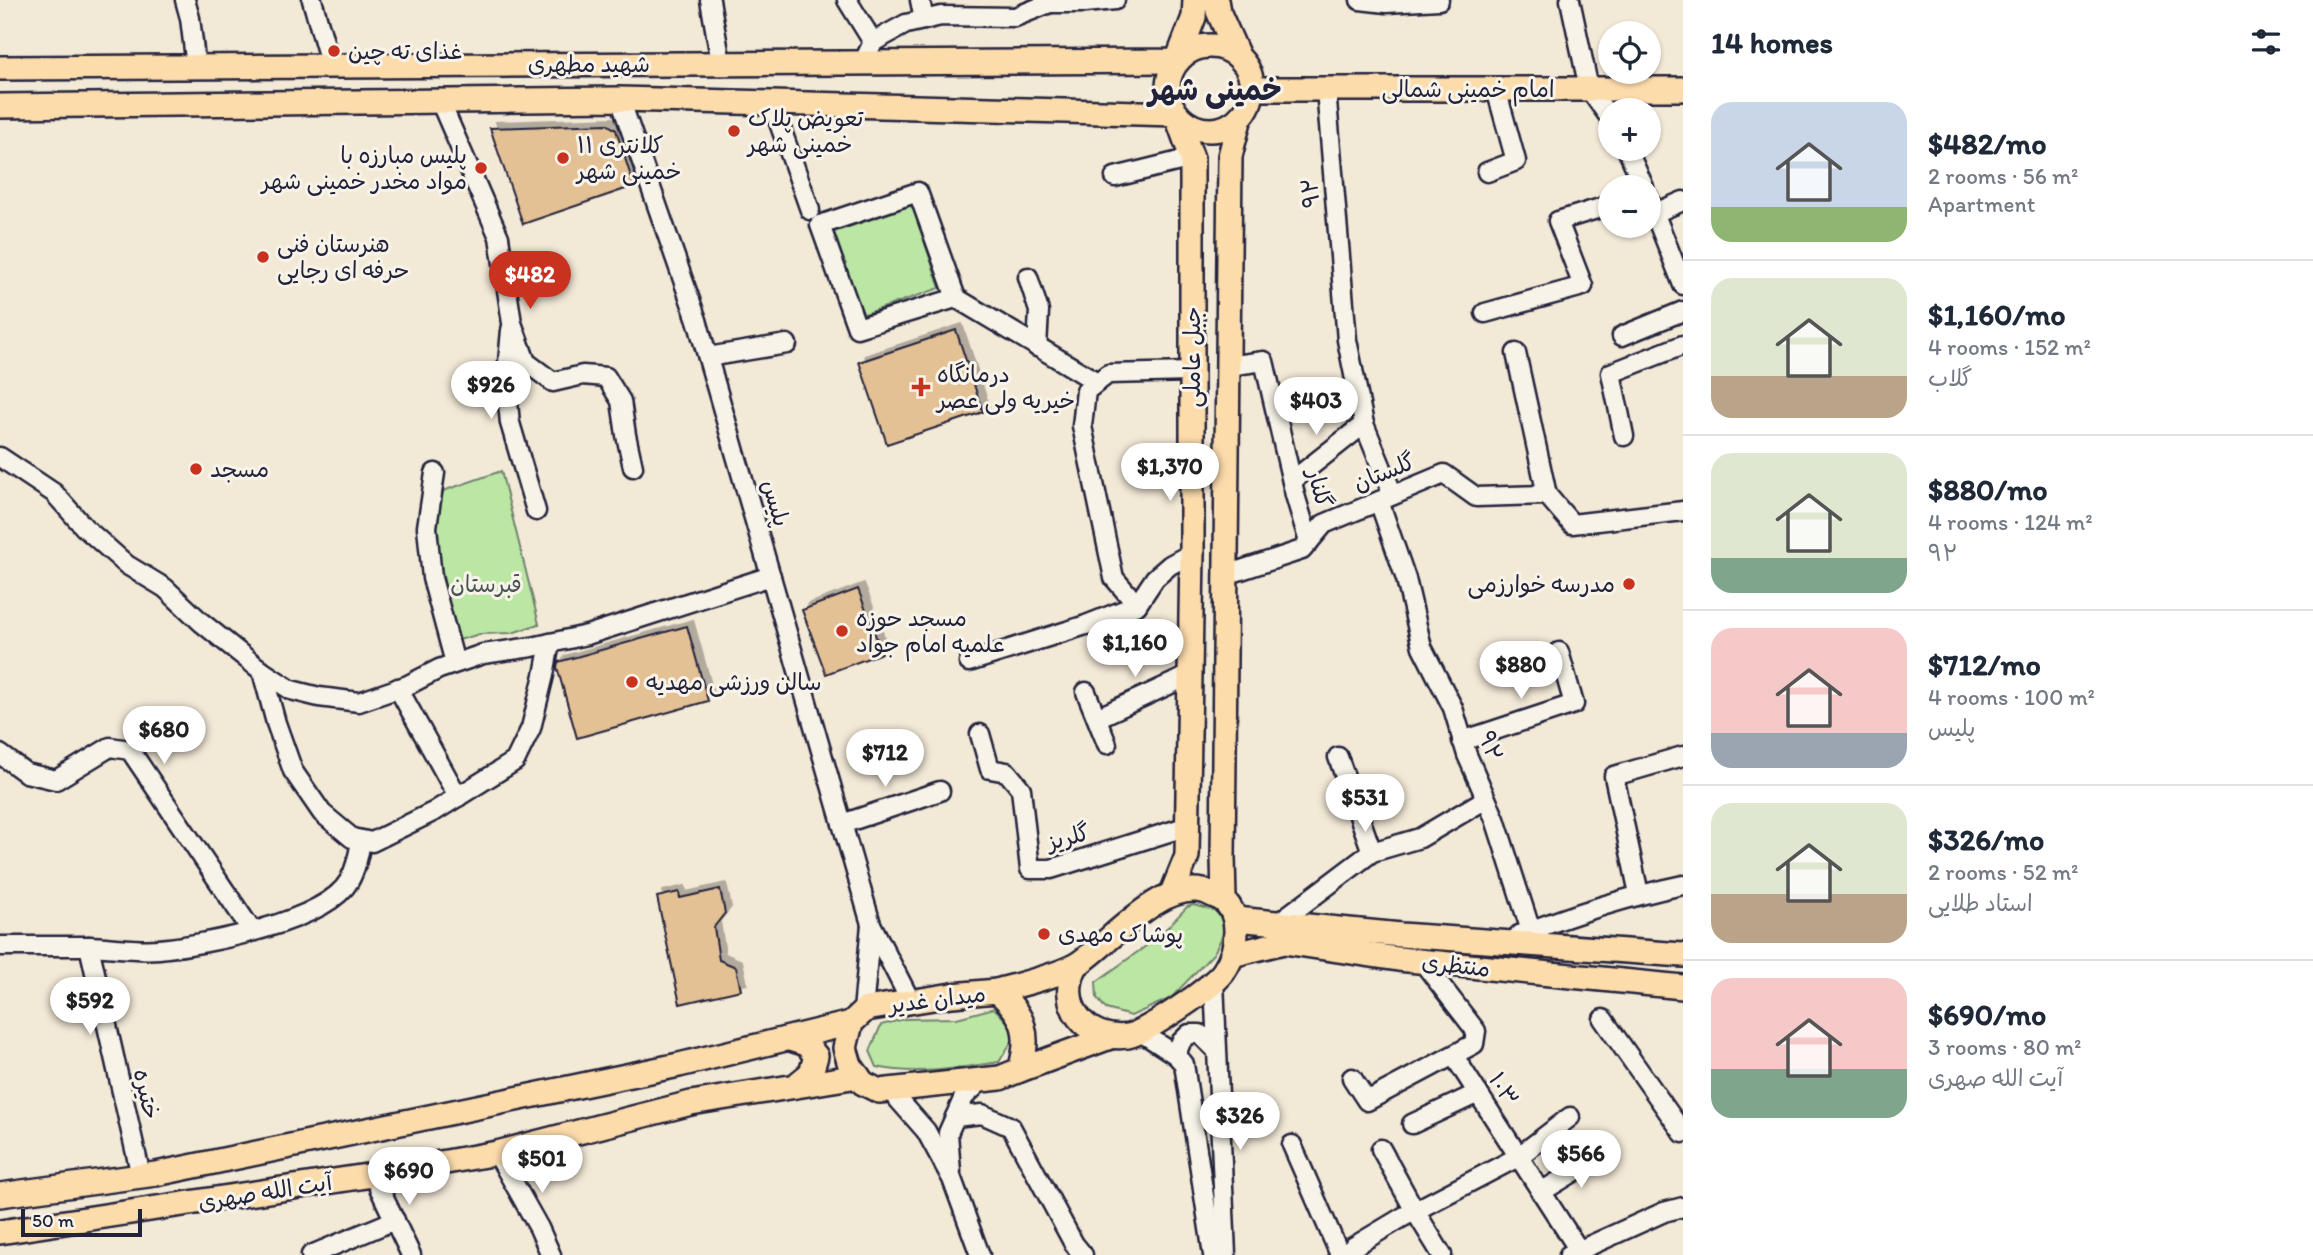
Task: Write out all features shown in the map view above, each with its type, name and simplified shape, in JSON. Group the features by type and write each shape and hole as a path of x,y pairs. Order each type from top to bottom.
{"main road":[{"path":"1195,0 1194,17 1170,73 1167,87 1169,101 1176,114 1186,124 1200,130 1229,126 1240,117 1251,99 1251,77 1238,56 1218,11 1216,0"},
{"path":"1177,61 1200,46 1226,49 1238,56"},
{"name":"شهید مطهری","path":"0,68 721,63 868,52 1177,61"},
{"path":"194,104 195,67"},
{"name":"امام خمینی شمالی","path":"1252,89 1683,89"},
{"name":"شهید مطهری","path":"0,106 620,99 1176,114"},
{"name":"جبل عاملی","path":"1172,893 1187,856 1192,554 1192,163 1176,114"},
{"name":"جبل عاملی","path":"1232,955 1236,947 1230,909 1226,575 1230,156 1240,117"},
{"path":"1192,163 1216,160 1230,172"},
{"name":"منتظری","path":"1172,893 1202,890 1230,909 1278,923 1683,955"},
{"path":"997,991 1076,965 1142,911 1172,893"},
{"name":"منتظری","path":"1232,955 1284,942 1422,961 1683,987"},
{"path":"857,1017 845,1048 850,1065 863,1083 879,1091 1000,1078 1110,1037 1132,1035 1171,1014 1214,981 1223,973 1232,955"},
{"path":"1076,965 1070,977 1068,994 1074,1013 1090,1028 1110,1037"},
{"name":"میدان غدیر","path":"857,1017 866,1009 997,991 1013,1005 1026,1030 1026,1052 1020,1070"},
{"name":"آیت الله صهری","path":"0,1195 141,1176 679,1065 790,1039 857,1017"},
{"path":"790,1039 807,1044 816,1056 811,1073 795,1086"},
{"name":"آیت الله صهری","path":"0,1232 373,1175 497,1153 691,1103 858,1076"}],"street":[{"path":"185,0 190,18 195,67"},
{"path":"312,0 331,66"},
{"path":"710,0 721,63"},
{"path":"847,0 868,52 906,24 942,16 1015,17 1050,1 1085,4 1115,0"},
{"path":"920,0 924,20"},
{"path":"1360,0 1386,4 1439,0"},
{"path":"1570,0 1589,89 1598,101"},
{"name":"۹۲","path":"1326,89 1347,340 1364,424 1386,498 1422,647 1452,708 1462,741 1495,819 1531,931"},
{"path":"1487,172 1516,161 1496,89"},
{"name":"پلیس","path":"620,99 697,320 871,924"},
{"path":"440,101 499,237 512,323 526,362 553,382 583,375 606,377 621,401 634,467"},
{"path":"772,103 810,210"},
{"path":"1115,177 1192,163"},
{"path":"956,298 857,328 820,225 918,192 956,298 1097,382"},
{"path":"1661,204 1683,201"},
{"path":"1486,313 1583,286 1558,221 1598,209"},
{"path":"1661,228 1683,285"},
{"path":"1028,277 1039,311 1037,347"},
{"path":"1622,336 1683,311"},
{"path":"512,323 506,383 510,424 536,511"},
{"path":"708,357 787,344"},
{"path":"1624,436 1611,373 1683,345"},
{"path":"1516,353 1547,495 1572,524 1683,511"},
{"name":"گلنار","path":"1228,366 1265,361 1292,481 1309,542"},
{"path":"1137,605 1114,578 1082,426 1086,391 1108,374 1192,372"},
{"path":"1292,481 1364,424"},
{"path":"5,465 54,493 84,527 127,565 165,588 201,622 262,671 290,690 319,697 359,702 483,654 587,635 771,576"},
{"path":"435,473 427,527 432,578 455,663"},
{"name":"گلستان","path":"1226,575 1302,550 1324,524 1444,474 1476,497 1547,495"},
{"path":"969,662 1086,625 1137,605 1155,578 1170,565 1192,554"},
{"path":"262,671 293,771 322,813 352,838 372,842 458,797 515,761 531,728 550,643"},
{"path":"1462,741 1574,704 1559,652"},
{"path":"1097,718 1190,675"},
{"path":"398,688 458,797"},
{"path":"1086,692 1107,744"},
{"name":"گلریز","path":"981,734 990,769 1007,772 1021,789 1030,869 1051,869 1188,826"},
{"path":"0,754 26,774 56,780 110,747 130,750 252,931"},
{"path":"1639,894 1614,776 1683,756"},
{"path":"1338,757 1372,852"},
{"path":"842,824 940,791"},
{"path":"1278,923 1372,852 1420,838 1486,799"},
{"path":"0,946 158,949 287,922 329,901 348,883 361,840"},
{"path":"1503,942 1568,916 1639,894 1683,884"},
{"path":"871,924 911,1002"},
{"path":"857,1017 871,924"},
{"name":"ختیره","path":"89,946 141,1176"},
{"path":"1353,1078 1367,1101 1474,1044 1476,1031 1422,961"},
{"path":"1214,981 1226,1255"},
{"path":"1603,1019 1682,1130"},
{"path":"1139,1031 1176,1055 1184,1064 1213,1255"},
{"path":"1176,1055 1181,1042 1189,1034 1200,1034 1216,1050"},
{"name":"۱۰۳","path":"1454,1056 1577,1253"},
{"path":"952,1179 948,1133 964,1097 982,1080"},
{"path":"890,1090 926,1130 952,1179 980,1255"},
{"path":"1412,1124 1478,1093"},
{"path":"955,1117 982,1114 1011,1127 1068,1233 1083,1255"},
{"path":"1292,1145 1343,1255 1415,1211 1518,1157 1570,1117"},
{"path":"1381,1149 1442,1255"},
{"path":"497,1153 551,1255"},
{"path":"1541,1192 1600,1156"},
{"path":"373,1175 411,1255"},
{"path":"1577,1253 1664,1212 1683,1207"},
{"path":"311,1255 395,1220"}],"green space":[{"path":"912,205 940,288 862,315 834,232"},
{"name":"قبرستان","path":"501,471 539,624 512,633 480,634 455,641 435,533 440,492"},
{"path":"1193,905 1214,910 1228,925 1214,953 1171,998 1131,1016 1106,1009 1097,998 1096,982 1157,938 1187,907"},
{"path":"994,1008 1012,1027 1012,1041 999,1062 938,1070 892,1070 877,1067 870,1051 881,1025 904,1019 957,1018"}],"building":[{"name":"کلانتری ۱۱ خمینی شهر","path":"607,124 616,130 634,186 523,224 490,128"},
{"name":"درمانگاه خیریه ولی عصر","path":"956,330 983,412 887,444 859,362"},
{"name":"مسجد حوزه علمیه امام جواد","path":"858,589 882,653 826,674 802,610"},
{"name":"سالن ورزشی مهدیه","path":"687,626 708,701 577,738 557,667 558,662"},
{"path":"720,889 725,913 714,927 719,960 736,967 741,990 680,1004 657,897 679,892 680,898"}],"place":[{"name":"غذای ته چین","path":"334,51"},
{"name":"تعویض پلاک خمینی شهر","path":"734,131"},
{"name":"کلانتری ۱۱ خمینی شهر","path":"563,158"},
{"name":"پلیس مبارزه با مواد مخدر خمینی شهر","path":"481,168"},
{"name":"هنرستان فنی حرفه ای رجایی","path":"263,257"},
{"name":"درمانگاه خیریه ولی عصر","path":"921,387"},
{"name":"مسجد","path":"196,469"},
{"name":"مدرسه خوارزمی","path":"1629,584"},
{"name":"مسجد حوزه علمیه امام جواد","path":"842,631"},
{"name":"سالن ورزشی مهدیه","path":"632,682"},
{"name":"پوشاک مهدی","path":"1044,934"}],"district":[{"name":"خمینی شهر","path":"1215,89"}]}
